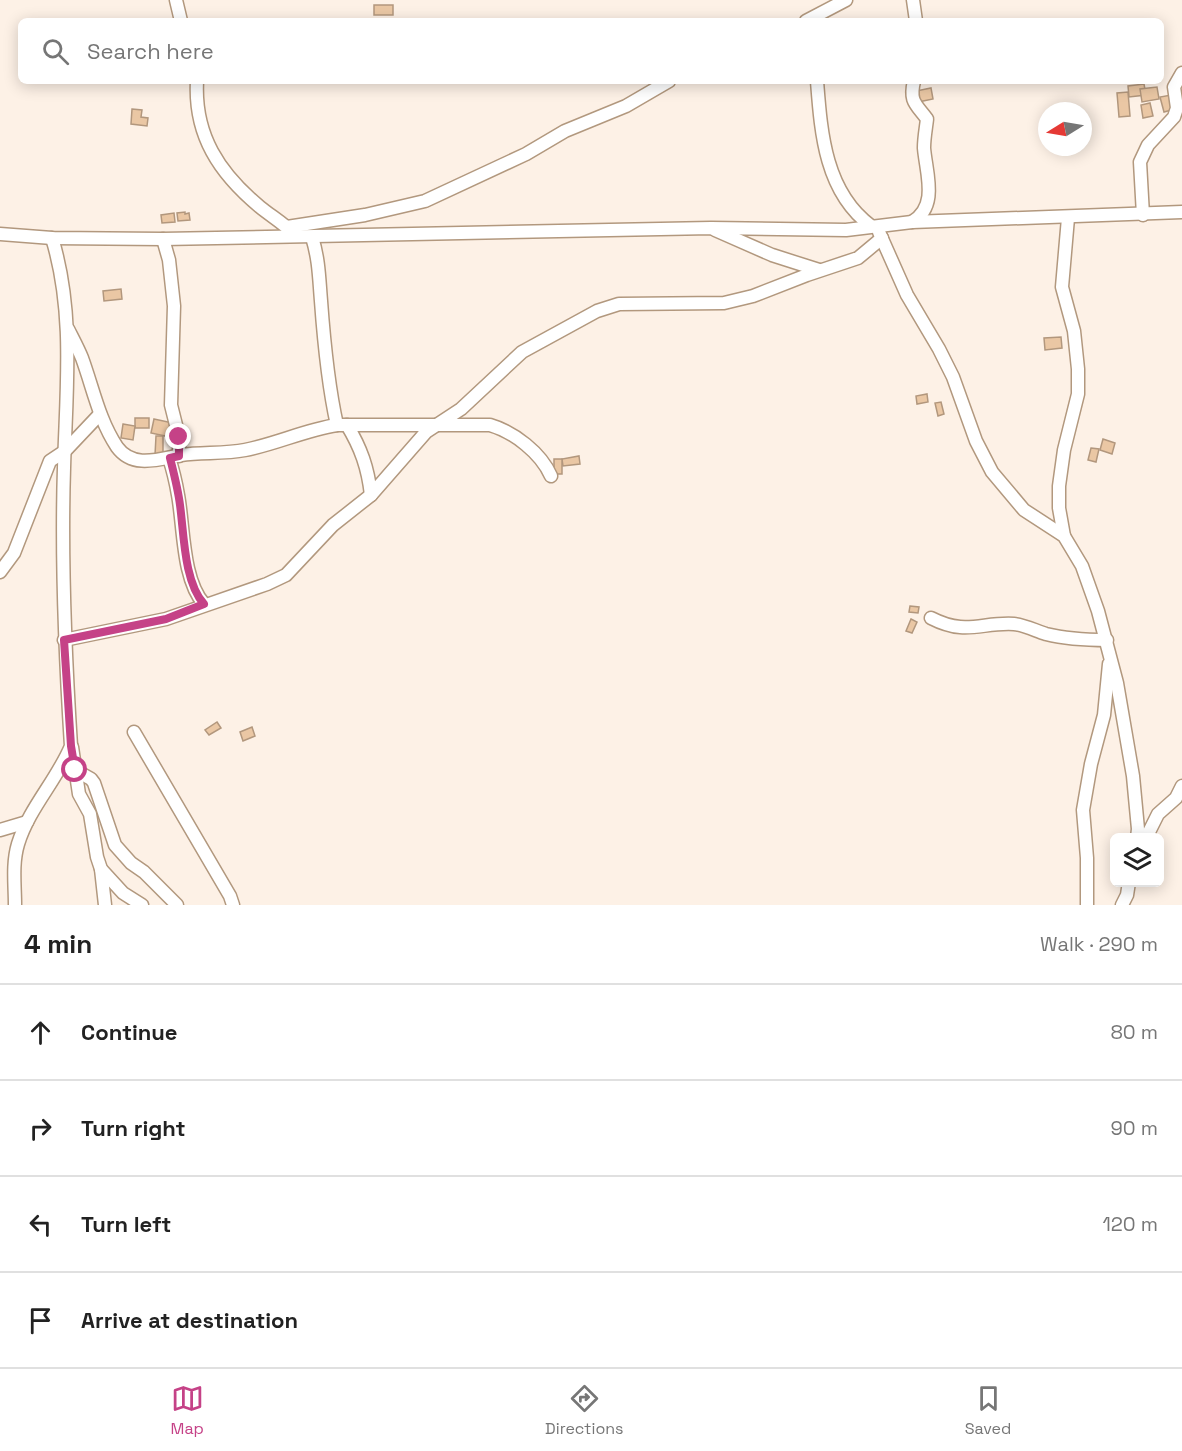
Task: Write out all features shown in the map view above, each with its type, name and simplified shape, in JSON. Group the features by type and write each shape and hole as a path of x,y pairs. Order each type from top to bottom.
{"street":[{"path":"176,0 180,18"},
{"path":"820,18 846,0"},
{"path":"913,0 916,18"},
{"path":"1143,215 1140,162 1148,145 1174,117 1177,108 1174,87 1182,73"},
{"path":"197,84 196,99 203,134 217,161 235,184 260,208 291,232 312,237 395,233 711,228 846,230 912,222 1182,212"},
{"path":"0,234 52,238 164,239 291,232 425,201 526,154 565,131 626,106 664,84"},
{"path":"817,84 820,126 832,177 857,216 873,226 882,238 907,295 953,377 976,441 992,472 1024,510 1065,536"},
{"path":"912,222 922,217 929,185 924,147 927,119 912,99 914,84"},
{"path":"1068,218 1062,287 1074,331 1078,386 1076,404 1064,450 1059,486 1059,508 1065,536 1082,566 1107,640 1133,776 1138,833"},
{"path":"711,228 772,255 820,270"},
{"path":"312,237 320,266 322,312 333,407 342,425 361,449 371,495"},
{"path":"52,238 60,265 68,328 64,640 71,746 79,794 90,814 101,869 105,905"},
{"path":"64,640 166,619 267,584 286,575 333,525 371,495 419,439 435,425 460,409 522,352 608,306 724,303 753,296 858,258 882,238"},
{"path":"164,239 169,260 174,306 174,374 171,405 179,437 174,457 178,494 189,573 195,591 204,604"},
{"path":"68,328 82,358 100,414 118,447 125,455 134,459 150,462 174,457 243,450 319,428 342,425 490,425 500,428 542,459 551,476"},
{"path":"0,572 14,553 50,462 65,451 100,414"},
{"path":"931,618 960,628 1015,624 1080,640 1107,640"},
{"path":"1087,905 1083,810 1091,764 1104,715 1109,653"},
{"path":"134,732 231,896 233,905"},
{"path":"15,905 15,864 18,845 27,822 65,760 71,746"},
{"path":"75,770 94,783 115,845 131,863 144,872 177,905"},
{"path":"1148,833 1158,814 1176,798 1182,786"},
{"path":"0,830 27,822"},
{"path":"101,869 123,892 142,905"},
{"path":"1122,905 1128,887"}],"building":[{"path":"374,5 393,5 393,15 374,15"},
{"path":"1144,84 1146,95 1129,97 1128,86"},
{"path":"1157,87 1159,99 1142,102 1140,89"},
{"path":"931,88 933,99 918,102 916,91"},
{"path":"1128,92 1130,116 1119,117 1117,93"},
{"path":"1171,95 1175,109 1164,112 1160,97"},
{"path":"1150,103 1153,116 1143,118 1141,105"},
{"path":"132,109 142,110 141,117 148,118 147,126 131,124"},
{"path":"185,212 185,214 189,213 190,220 178,221 177,213"},
{"path":"174,213 175,222 162,223 161,215"},
{"path":"121,289 122,299 104,301 103,291"},
{"path":"1061,337 1062,348 1045,350 1044,338"},
{"path":"927,394 928,402 917,404 916,396"},
{"path":"941,402 944,414 938,416 935,403"},
{"path":"135,418 149,418 149,428 135,428"},
{"path":"154,419 173,423 170,437 151,433"},
{"path":"123,424 135,426 133,440 121,438"},
{"path":"156,436 163,436 163,455 155,455"},
{"path":"1103,439 1115,443 1112,454 1100,450"},
{"path":"1091,448 1099,449 1096,462 1088,460"},
{"path":"579,456 580,464 563,466 562,459"},
{"path":"554,459 562,459 562,474 554,474"},
{"path":"910,606 919,607 918,613 909,612"},
{"path":"911,619 917,622 912,633 906,631"},
{"path":"217,722 221,728 209,735 205,730"},
{"path":"252,727 255,736 243,741 240,732"}],"route":[{"path":"75,770 71,746 64,640 166,619 204,604 198,598 189,573 176,481 170,458 179,456 179,437"}]}
